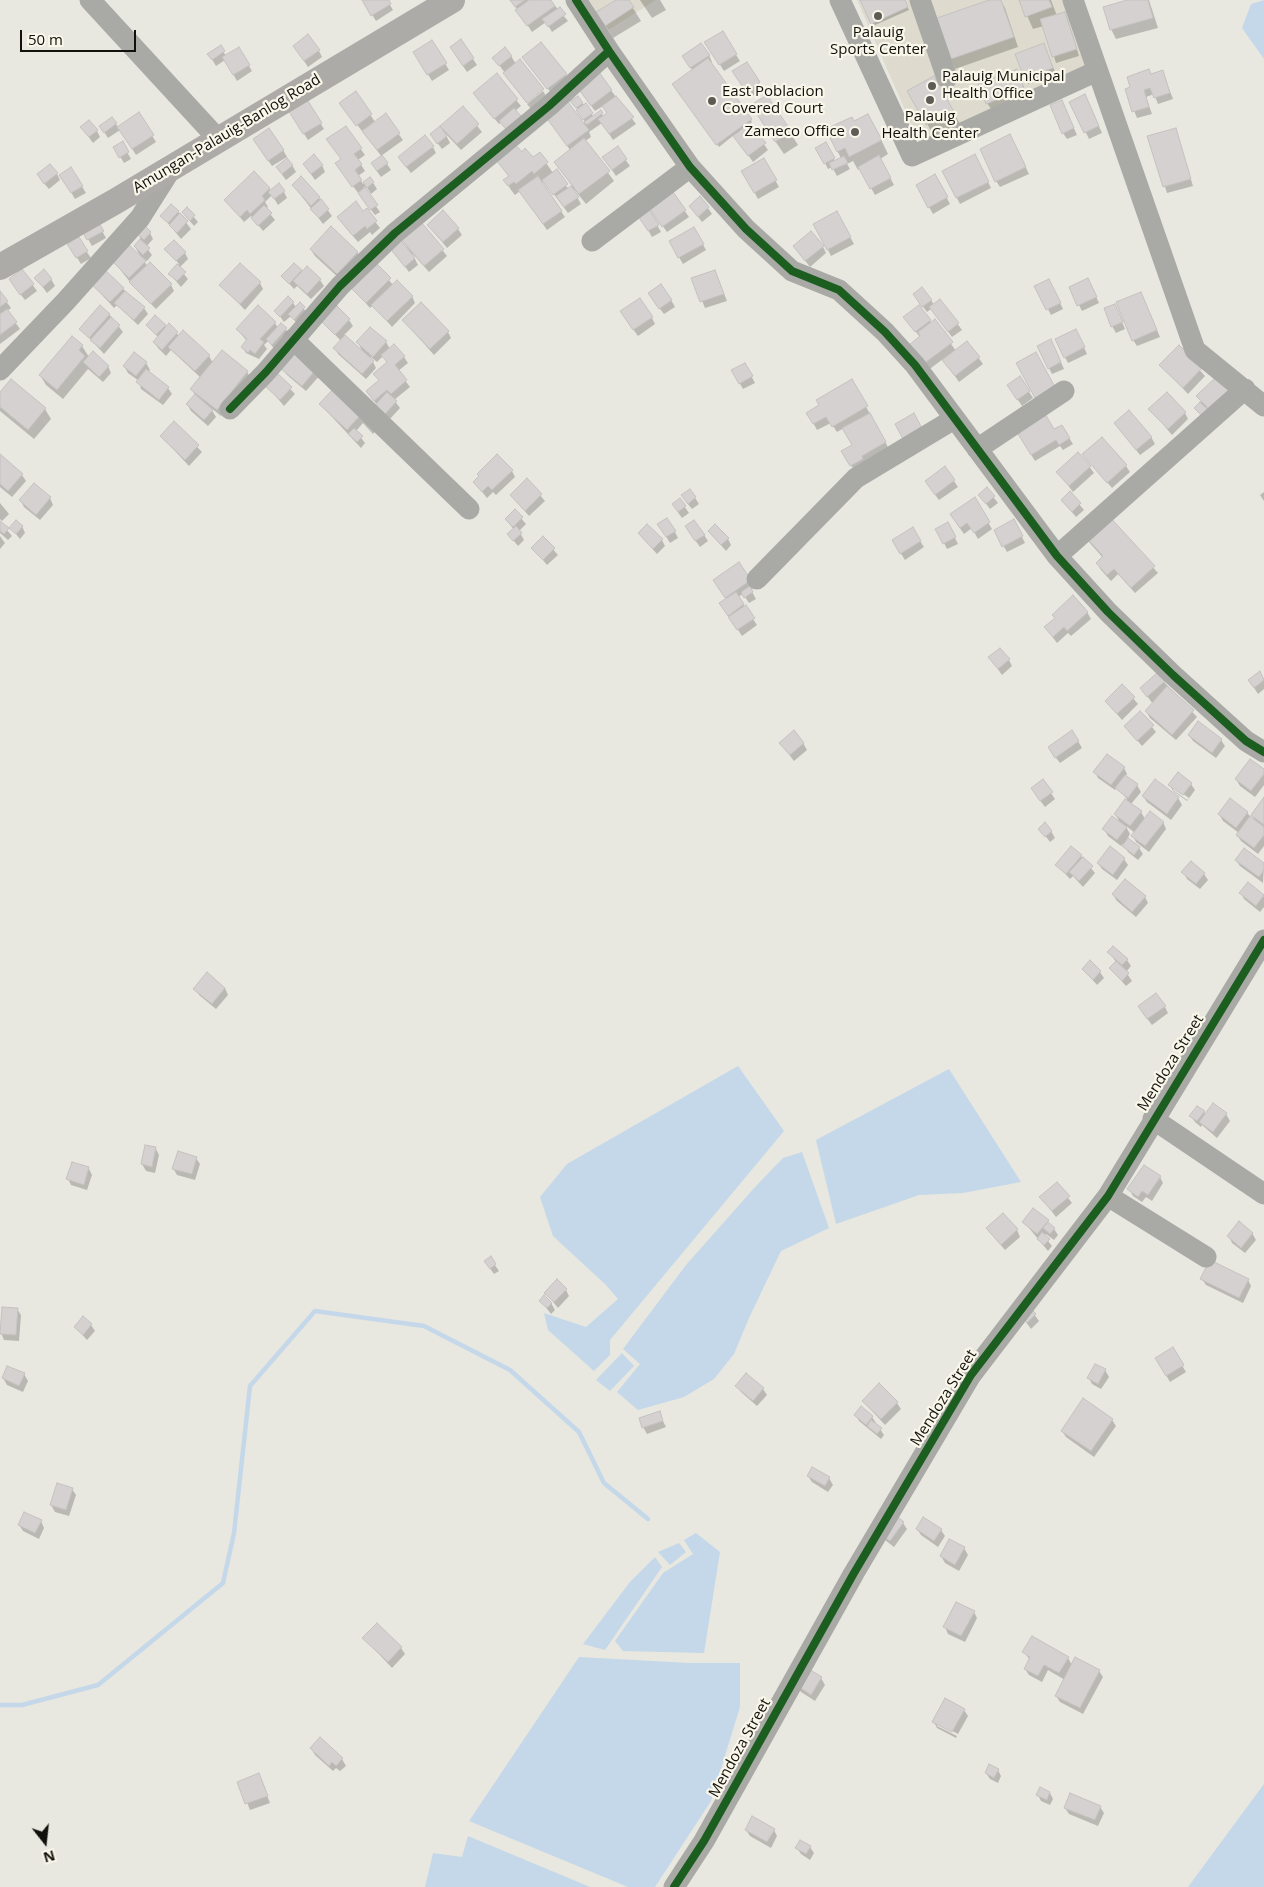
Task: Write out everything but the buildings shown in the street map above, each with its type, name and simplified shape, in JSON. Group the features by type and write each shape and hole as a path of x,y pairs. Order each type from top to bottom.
{"main road":[{"name":"Amungan-Palauig-Banlog Road","path":"0,267 452,0"}],"street":[{"path":"90,0 218,139"},
{"path":"576,0 690,167 746,229 792,271 839,290 884,332 915,365 1057,556 1108,612 1173,675 1246,741 1264,752"},
{"path":"840,0 912,156 1097,71"},
{"path":"920,0 947,78"},
{"path":"1074,0 1195,350 1264,406"},
{"path":"230,409 340,286 395,233 549,106 609,51"},
{"path":"0,370 66,301 140,218 172,167"},
{"path":"592,242 690,167"},
{"path":"293,339 469,509"},
{"path":"1057,556 1245,389"},
{"path":"977,449 1064,391"},
{"path":"758,579 856,478 954,419"},
{"name":"Mendoza Street","path":"674,1887 704,1841 854,1573 971,1376 1108,1196 1153,1119 1262,949"},
{"path":"1153,1119 1264,1194"},
{"path":"1108,1196 1206,1257"}],"shaded area":[{"path":"584,0 656,0 605,32"},
{"path":"857,0 1065,0 1088,65 919,142"}],"water":[{"path":"1264,0 1264,59 1242,28 1251,4"},
{"path":"738,1066 784,1131 610,1340 610,1355 594,1371 548,1330 544,1313 586,1327 618,1299 606,1285 553,1236 540,1197 567,1164"},
{"path":"949,1069 1021,1182 963,1193 919,1195 836,1224 816,1140"},
{"path":"802,1152 829,1228 781,1251 734,1354 714,1379 684,1397 638,1410 617,1392 640,1364 623,1349 686,1265 756,1186 783,1158"},
{"path":"622,1353 634,1366 610,1391 596,1380"},
{"path":"696,1533 720,1552 704,1653 623,1651 615,1641 663,1573 693,1554 684,1540"},
{"path":"679,1543 686,1552 670,1565 658,1552"},
{"path":"655,1557 662,1567 605,1650 583,1644 630,1582"},
{"path":"579,1657 689,1663 740,1663 740,1707 711,1801 655,1887 628,1887 469,1821"},
{"path":"1264,1784 1264,1887 1188,1887"},
{"path":"468,1836 590,1887 425,1887 433,1853 462,1857"}],"waterway":[{"path":"0,1705 22,1705 98,1685 223,1583 234,1533 250,1386 315,1311 424,1326 510,1370 579,1432 604,1483 648,1519"}],"cycle path":[{"path":"576,0 690,167 746,229 792,271 839,290 885,332 915,365 1057,556 1108,612 1173,675 1246,741 1264,752"},
{"path":"230,409 266,372 340,286 395,233 549,106 609,51"},
{"path":"674,1887 704,1841 854,1573 971,1375 1108,1196 1264,940"}],"place":[{"name":"Palauig Sports Center","path":"878,16"},
{"name":"Palauig Municipal Health Office","path":"932,86"},
{"name":"Palauig Health Center","path":"930,100"},
{"name":"East Poblacion Covered Court","path":"712,101"},
{"name":"Zameco Office","path":"855,132"}]}
